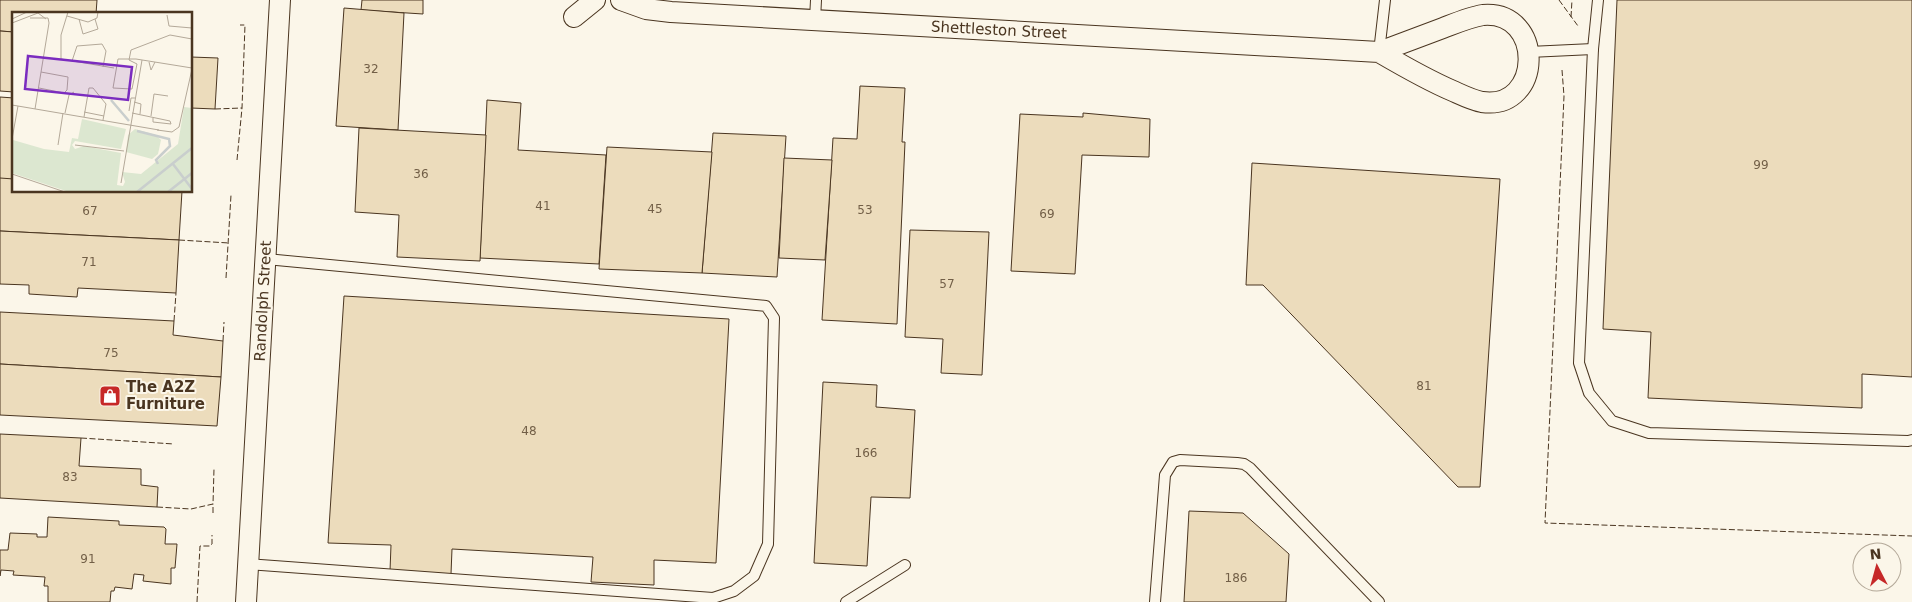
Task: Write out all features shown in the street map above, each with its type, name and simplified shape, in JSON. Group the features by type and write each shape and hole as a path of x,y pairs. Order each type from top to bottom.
{"street":[{"name":"Randolph Street","path":"246,602 280,0"},
{"path":"574,17 595,0"},
{"name":"Shettleston Street","path":"621,0 646,9 671,12 815,10 1379,52 1464,20 1484,15 1510,22 1518,29 1525,39 1529,52 1528,70 1522,84 1515,93 1505,99 1494,102 1481,102 1432,82 1379,52"}],"lane":[{"path":"1379,52 1385,0"},
{"path":"1598,0 1579,363 1589,393 1612,421 1649,433 1911,442"},
{"path":"1529,52 1594,49"},
{"path":"248,564 713,598 734,591 754,576 768,544 774,318 766,306 266,259"},
{"path":"1155,602 1164,475 1173,462 1180,460 1237,463 1250,468 1379,602"},
{"path":"846,602 905,565"}],"building":[{"path":"0,0 97,0 96,12 12,12 12,32 0,31"},
{"path":"362,0 423,0 423,14 361,10"},
{"path":"1617,0 1912,0 1912,377 1862,374 1862,408 1648,398 1651,332 1603,329"},
{"path":"344,8 404,13 398,130 336,126"},
{"path":"0,31 12,32 12,92 0,91"},
{"path":"192,57 218,58 215,109 192,108"},
{"path":"860,86 905,88 902,142 905,142 897,324 822,320 833,138 857,139"},
{"path":"0,97 12,98 12,184 0,183"},
{"path":"487,100 521,103 518,150 606,155 599,264 480,258"},
{"path":"1083,113 1150,119 1149,157 1082,155 1075,274 1011,271 1020,114 1083,117"},
{"path":"359,128 486,135 480,261 397,257 399,215 355,212"},
{"path":"713,133 786,136 777,277 702,273"},
{"path":"607,147 712,152 702,273 599,269"},
{"path":"784,158 832,160 825,260 779,258"},
{"path":"1252,163 1500,179 1480,487 1458,487 1263,285 1246,285"},
{"path":"0,178 12,179 12,192 182,192 179,240 0,231"},
{"path":"910,230 989,232 982,375 941,373 943,339 905,337"},
{"path":"0,231 179,240 176,293 78,288 77,297 29,294 29,285 0,284"},
{"path":"344,296 729,319 716,563 654,560 654,585 591,582 593,557 452,549 451,574 390,571 391,545 328,543"},
{"path":"0,312 174,321 173,335 223,341 221,377 0,364"},
{"name":"The A2Z Furniture","path":"0,364 221,377 217,426 0,415"},
{"path":"823,382 877,385 876,407 915,410 910,498 871,497 867,566 814,563"},
{"path":"0,434 81,438 79,466 141,469 141,485 158,487 157,507 0,498"},
{"path":"1189,511 1243,513 1289,554 1286,602 1184,602"},
{"path":"48,517 119,521 119,525 164,527 166,529 165,544 177,544 175,568 171,568 171,584 143,581 144,575 134,574 132,589 115,587 114,591 111,591 110,602 48,602 48,586 44,586 45,577 13,575 14,571 1,570 0,576 0,550 8,550 10,533 37,534 37,537 47,537"}],"fence":[{"path":"1559,0 1578,26"},
{"path":"1571,17 1572,0"},
{"path":"237,160 242,108 245,25 240,25"},
{"path":"1562,70 1564,96 1545,523 1912,536"},
{"path":"215,109 242,108"},
{"path":"226,278 231,195"},
{"path":"179,240 229,243"},
{"path":"174,321 176,293"},
{"path":"223,341 224,322"},
{"path":"81,438 174,444"},
{"path":"157,507 191,509 213,504 214,469"},
{"path":"213,504 213,513"},
{"path":"197,602 200,546 210,546 212,544 212,535"}],"place":[{"name":"The A2Z Furniture","path":"110,396"}]}
